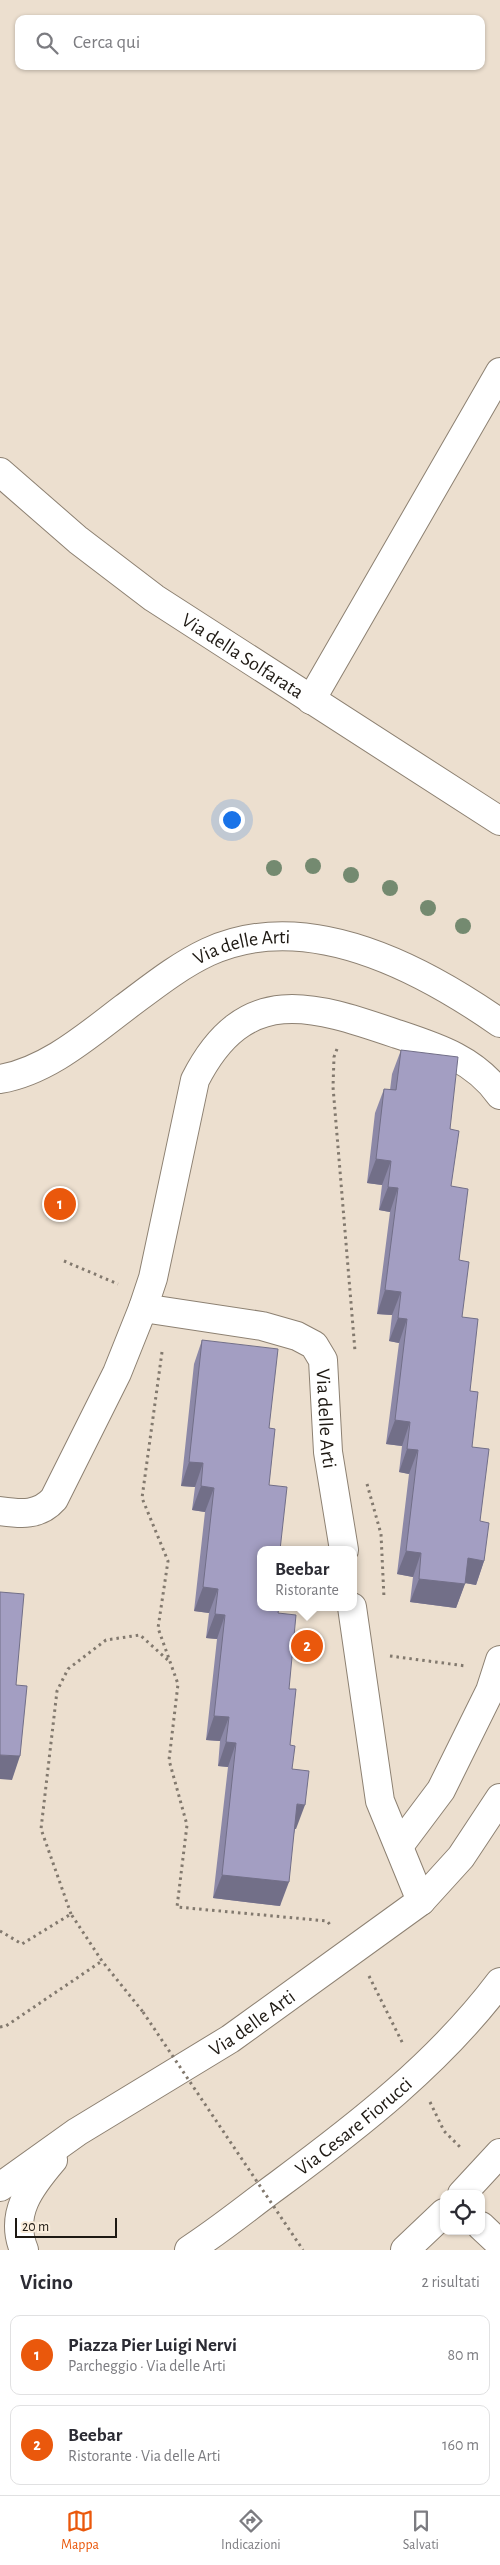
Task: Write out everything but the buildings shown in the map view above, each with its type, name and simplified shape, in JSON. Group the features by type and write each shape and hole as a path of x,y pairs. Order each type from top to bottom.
{"street":[{"path":"311,700 500,372"},
{"name":"Via della Solfarata","path":"0,472 78,540 154,598 500,821"},
{"name":"Via delle Arti","path":"0,1079 36,1068 75,1045 190,961 209,951 249,939 294,936 357,948 405,968 500,1023"},
{"path":"0,1511 28,1514 48,1506 54,1499 152,1305 153,1278 195,1080 210,1053 234,1028 254,1017 275,1010 299,1008 324,1011 456,1056 486,1078 500,1094"},
{"name":"Via delle Arti","path":"152,1305 262,1326 297,1336 314,1345 323,1360 328,1452 343,1546"},
{"path":"353,1611 380,1801 421,1902"},
{"path":"399,1846 442,1790 490,1691 498,1665"},
{"name":"Via delle Arti","path":"0,2186 76,2132 230,2038 421,1902 461,1857 500,1798"},
{"name":"Via Cesare Fiorucci","path":"191,2249 345,2136 417,2074 461,2030 500,1982"},
{"path":"24,2250 18,2225 25,2196 76,2132"},
{"path":"466,2190 493,2162"},
{"path":"405,2250 440,2216"}],"path":[{"path":"348,1018 334,1056 333,1087 355,1354"},
{"path":"64,1261 152,1305 142,1498 168,1561 158,1628 178,1684 169,1760 187,1826 177,1907 327,1921 352,1951 376,1986 444,2131 493,2162"},
{"path":"365,1475 381,1534 384,1600"},
{"path":"171,1662 140,1634 106,1640 68,1669 57,1691 41,1829 71,1914 102,1961 143,2012 303,2250"},
{"path":"387,1662 387,1656 498,1665"},
{"path":"0,1931 22,1944 71,1914"},
{"path":"0,2027 6,2026 102,1961"}],"place":[{"name":"Piazza Pier Luigi Nervi","path":"60,1204"},
{"name":"Beebar","path":"307,1646"}]}
